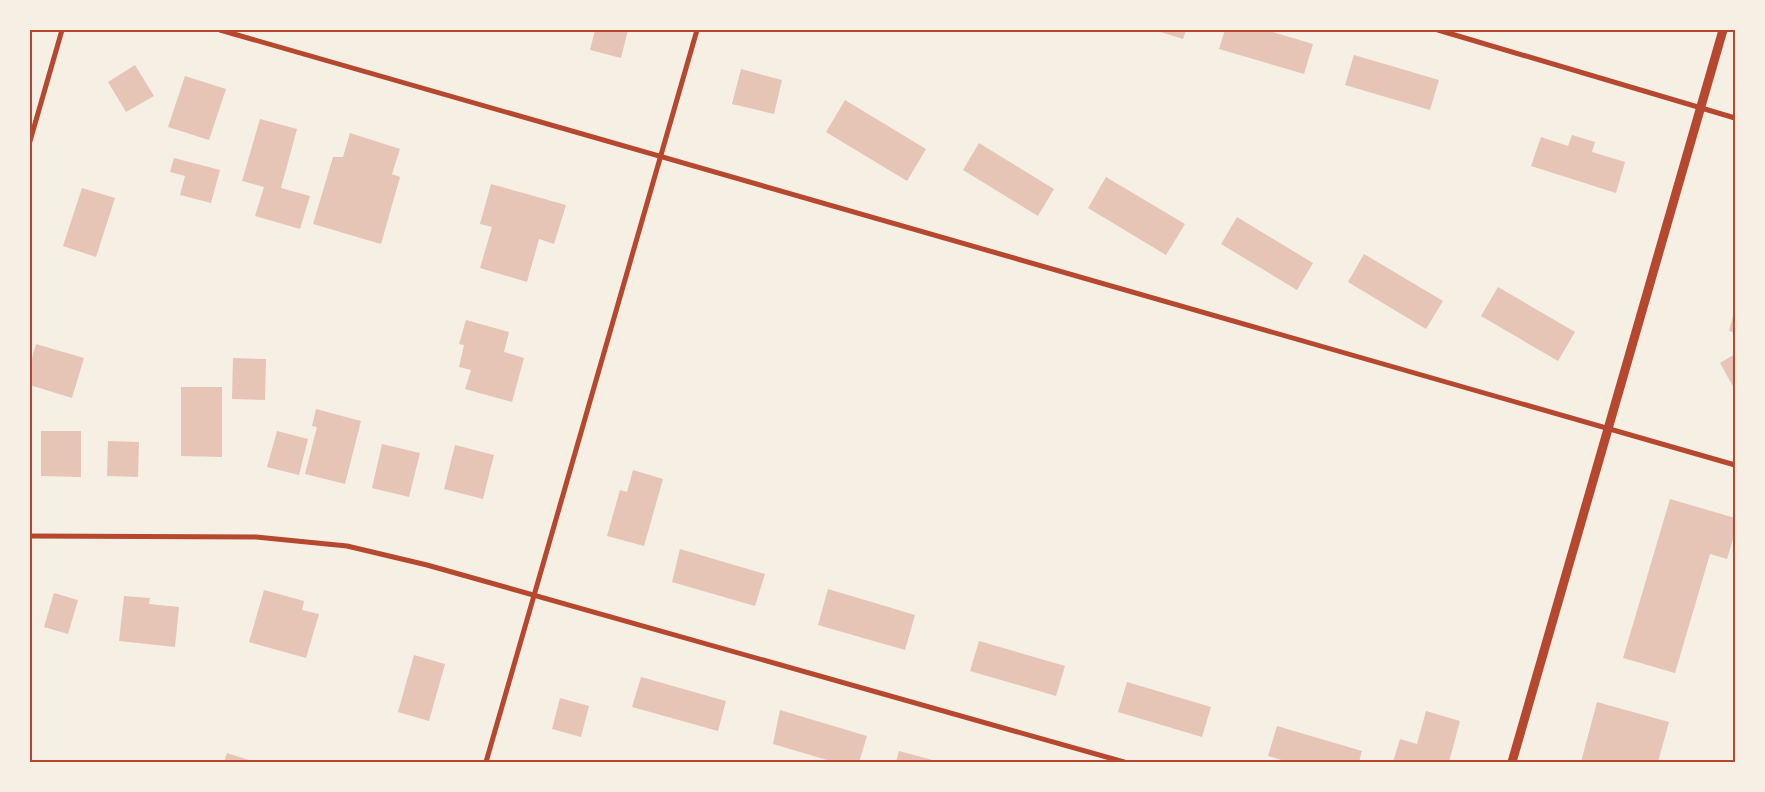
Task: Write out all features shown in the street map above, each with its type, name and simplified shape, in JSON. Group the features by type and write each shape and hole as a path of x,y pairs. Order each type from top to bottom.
{"street":[{"path":"30,141 62,30"},
{"path":"220,30 1735,465"},
{"path":"486,762 697,30"},
{"path":"1438,30 1735,118"},
{"path":"1512,762 1722,30"},
{"path":"30,536 256,537 347,546 427,564 1124,762"}],"building":[{"path":"595,30 628,30 621,58 590,50"},
{"path":"1154,30 1186,30 1183,39"},
{"path":"1225,30 1266,30 1313,44 1304,74 1219,49"},
{"path":"1354,55 1439,80 1430,110 1345,85"},
{"path":"135,65 154,96 126,112 108,82"},
{"path":"741,69 782,80 774,114 732,104"},
{"path":"185,76 226,89 209,140 168,127"},
{"path":"845,100 926,149 907,181 826,132"},
{"path":"260,119 297,129 281,188 310,196 300,229 255,216 264,187 242,181"},
{"path":"350,133 400,149 392,174 400,177 381,244 313,224 333,157 343,157"},
{"path":"1572,135 1595,142 1592,152 1625,162 1616,193 1531,166 1541,137 1568,146"},
{"path":"979,143 1054,189 1038,216 963,170"},
{"path":"174,158 220,170 211,203 180,195 185,176 170,172"},
{"path":"1106,177 1185,224 1166,255 1088,208"},
{"path":"491,184 566,205 554,244 539,239 527,282 480,268 492,227 480,224"},
{"path":"82,188 115,198 96,257 63,246"},
{"path":"1237,217 1313,263 1297,290 1221,244"},
{"path":"1364,254 1443,301 1426,329 1348,282"},
{"path":"1498,287 1575,332 1558,361 1481,316"},
{"path":"1735,312 1735,333 1729,331"},
{"path":"466,320 509,332 504,352 524,358 512,402 465,389 471,370 459,367 464,345 459,344"},
{"path":"36,344 84,358 72,398 30,385 30,365"},
{"path":"1735,354 1735,390 1720,363"},
{"path":"233,358 266,359 265,400 232,399"},
{"path":"181,387 222,387 222,457 181,456"},
{"path":"316,409 361,421 345,484 305,474 317,427 312,426"},
{"path":"41,431 81,431 81,477 41,476"},
{"path":"277,431 308,439 299,475 267,467"},
{"path":"108,441 139,442 138,477 107,476"},
{"path":"382,444 420,453 409,497 372,488"},
{"path":"455,445 494,455 483,499 444,489"},
{"path":"633,470 663,479 644,546 607,536 620,490 627,492"},
{"path":"1670,499 1735,518 1735,532 1727,559 1710,554 1675,673 1623,658"},
{"path":"680,549 765,574 755,606 672,582"},
{"path":"828,589 915,615 905,650 818,625"},
{"path":"264,590 304,601 302,610 319,614 306,658 249,642"},
{"path":"54,593 78,600 68,634 44,627"},
{"path":"124,596 150,598 149,604 179,607 175,647 119,641"},
{"path":"979,641 1065,666 1056,696 970,671"},
{"path":"414,655 445,664 429,721 398,712"},
{"path":"641,677 726,701 718,731 632,707"},
{"path":"1127,682 1211,707 1202,737 1118,712"},
{"path":"560,698 589,706 581,737 552,729"},
{"path":"1597,702 1669,722 1658,762 1581,762"},
{"path":"780,710 867,736 859,762 834,762 773,744"},
{"path":"1426,711 1460,721 1449,762 1393,762 1400,739 1417,744"},
{"path":"1277,726 1362,751 1359,762 1288,762 1268,756"},
{"path":"899,751 936,761 936,762 896,762"},
{"path":"227,753 255,762 224,762"}]}
